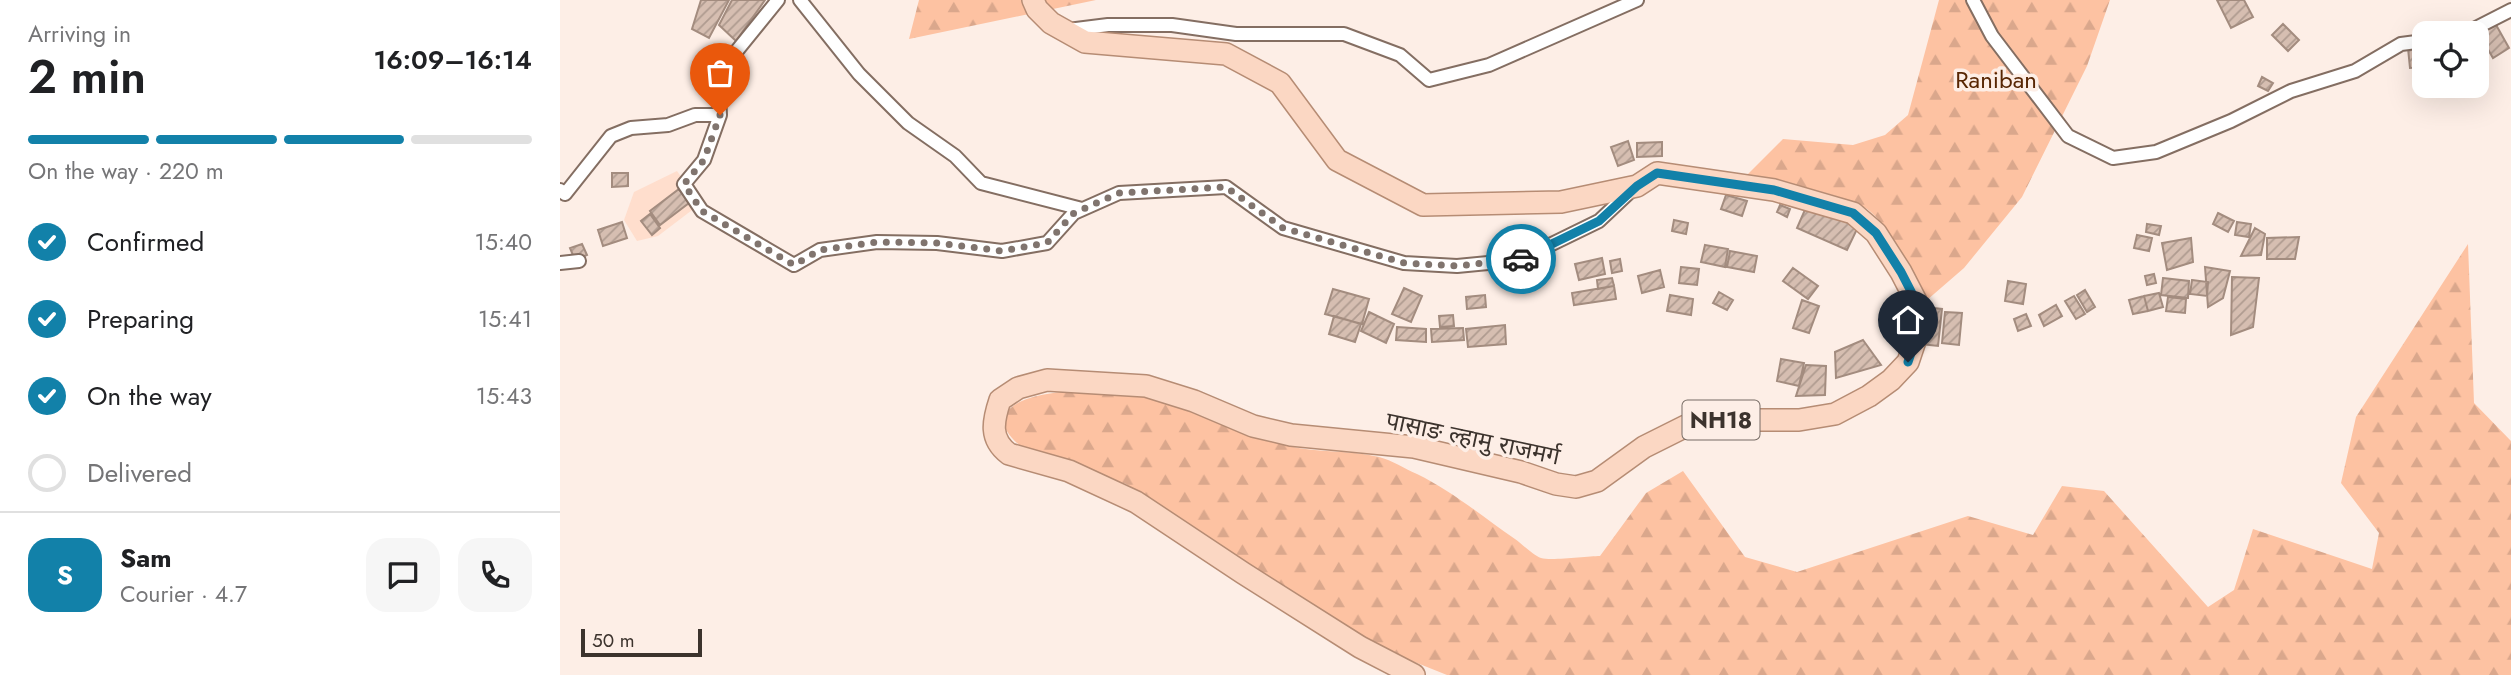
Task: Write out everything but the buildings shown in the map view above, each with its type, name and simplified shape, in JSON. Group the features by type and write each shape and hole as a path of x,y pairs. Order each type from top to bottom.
{"main road":[{"name":"पासाङ ल्हामु राजमर्ग","path":"1033,0 1042,15 1051,23 1085,42 1226,54 1280,83 1337,160 1423,205 1561,202 1637,186 1657,173 1774,190 1853,213 1876,233 1901,272 1916,301 1916,338 1908,362 1891,380 1869,396 1835,414 1799,420 1722,419 1686,426 1644,447 1597,481 1576,487 1414,447 1278,432 1253,426 1194,401 1146,386 1046,380 1018,388 1000,400 992,428 1002,448 1009,454 1069,471 1136,502 1360,647 1414,675"}],"street":[{"path":"778,0 718,74 720,115 704,160 684,184 702,211 794,265 820,250 877,242 937,243 1002,251 1047,243 1074,213 1119,193 1226,187 1283,228 1404,263 1457,266 1519,260 1599,221 1637,186"},
{"path":"800,0 859,74 908,123 955,156 981,183 1082,209"},
{"path":"1067,30 1108,25 1172,24 1236,34 1343,34 1400,55 1429,80 1489,65 1637,0"},
{"path":"1973,0 1992,36 2068,136 2113,158 2156,152 2231,121 2291,90 2356,71 2401,44 2412,43"},
{"path":"2489,21 2511,10"},
{"path":"560,190 565,194 611,136 631,128 668,125 695,115 720,115"},
{"path":"560,263 579,261"}],"shaded area":[{"path":"677,171 700,204 658,236 637,241 624,220 634,192"}],"green space":[{"path":"919,0 1096,0 909,39"},
{"name":"Raniban","path":"1939,0 2110,0 2087,66 2022,197 1964,268 1927,300 1892,238 1867,209 1826,193 1746,176 1783,139 1853,145 1885,135 1908,115"},
{"path":"2468,244 2474,403 2511,441 2511,675 1447,675 1357,639 1126,484 1023,448 1005,428 1004,419 1013,406 1047,394 1101,391 1172,404 1276,443 1311,450 1357,453 1394,462 1443,488 1535,554 1546,559 1600,556 1646,493 1683,471 1745,557 1797,572 1968,516 2033,535 2062,486 2104,491 2208,607 2234,590 2253,529 2372,569 2379,533 2341,483 2356,417"}],"way so far":[{"path":"720,115 704,160 684,184 702,211 794,265 820,250 877,242 937,243 1002,251 1047,243 1074,213 1119,193 1226,187 1283,228 1404,263 1457,266 1521,259"}],"route":[{"path":"1521,259 1599,221 1637,186 1657,173 1774,190 1853,213 1876,233 1916,301 1916,338 1908,362"}]}
